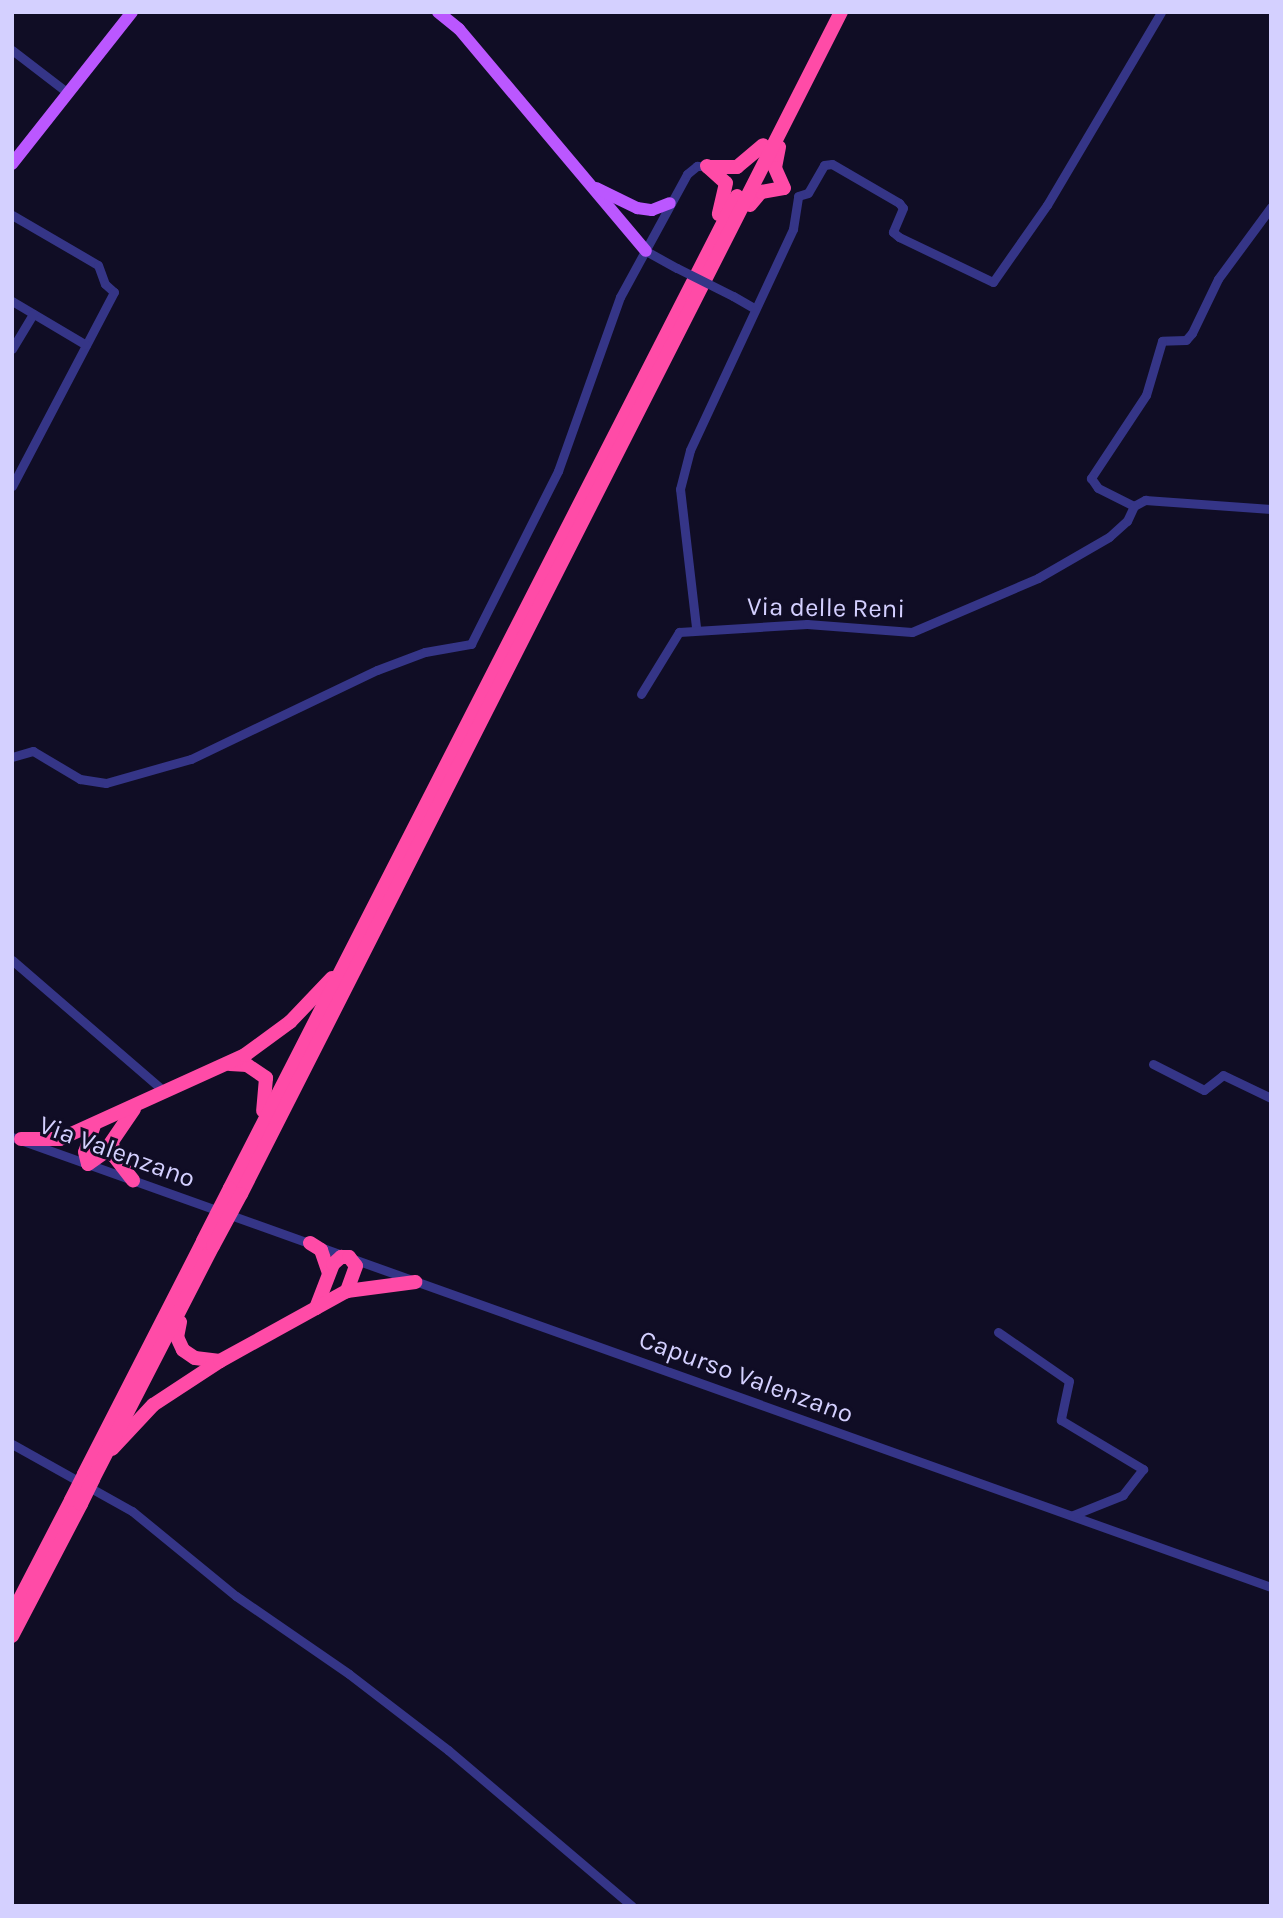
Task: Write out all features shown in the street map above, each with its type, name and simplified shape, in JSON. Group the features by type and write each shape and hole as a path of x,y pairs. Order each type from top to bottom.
{"highway":[{"path":"243,1164 763,145 834,12"},
{"path":"112,1449 236,1191 841,12"},
{"path":"729,234 761,192 784,188 775,168 784,126"},
{"path":"707,166 737,167 763,145"},
{"path":"707,166 726,183 727,192 711,247"},
{"path":"16,1138 60,1139 135,1108 228,1063 290,1022 345,964"},
{"path":"228,1063 258,1070 268,1088 236,1191"},
{"path":"94,1125 85,1153 89,1164 112,1142 135,1108"},
{"path":"112,1142 119,1166 133,1180"},
{"path":"310,1244 321,1250 329,1273"},
{"path":"208,1248 177,1337 195,1358 220,1361"},
{"path":"12,1636 88,1477 208,1248"},
{"path":"316,1309 329,1273 341,1257 349,1257 356,1273 347,1291"},
{"path":"88,1477 153,1405 220,1361 347,1291 415,1282"},
{"path":"12,1614 76,1502"}],"main road":[{"path":"12,164 132,12"},
{"path":"438,12 459,29 646,251"},
{"path":"590,185 637,208 652,210 670,203"}],"street":[{"path":"784,188 798,196 808,193 824,165 832,164 899,203 903,208 893,232 899,237 993,282 1047,205 1161,12"},
{"path":"12,50 68,93"},
{"path":"12,757 33,751 80,779 106,783 191,760 377,670 425,652 471,644 558,471 620,297 687,173 697,166 707,166"},
{"path":"640,694 679,632 696,627 680,489 690,450 793,229 798,196"},
{"path":"1271,207 1218,279 1192,333 1186,340 1162,341 1146,395 1091,478 1098,488 1134,506 1145,500 1271,509"},
{"path":"12,215 98,265 105,284 114,292 12,486"},
{"path":"646,251 754,308"},
{"path":"12,301 86,345"},
{"path":"12,349 33,314"},
{"name":"Via delle Reni","path":"696,627 807,624 912,632 1038,578 1109,537 1127,521 1134,506"},
{"path":"12,960 166,1093"},
{"path":"1153,1064 1204,1090 1223,1074 1271,1098"},
{"name":"Via Valenzano","path":"16,1138 207,1207"},
{"name":"Capurso Valenzano","path":"207,1207 1271,1587"},
{"path":"998,1332 1069,1381 1061,1420 1143,1469 1123,1494 1073,1515"},
{"path":"12,1444 132,1511 236,1596 349,1674 447,1749 632,1906"}]}
